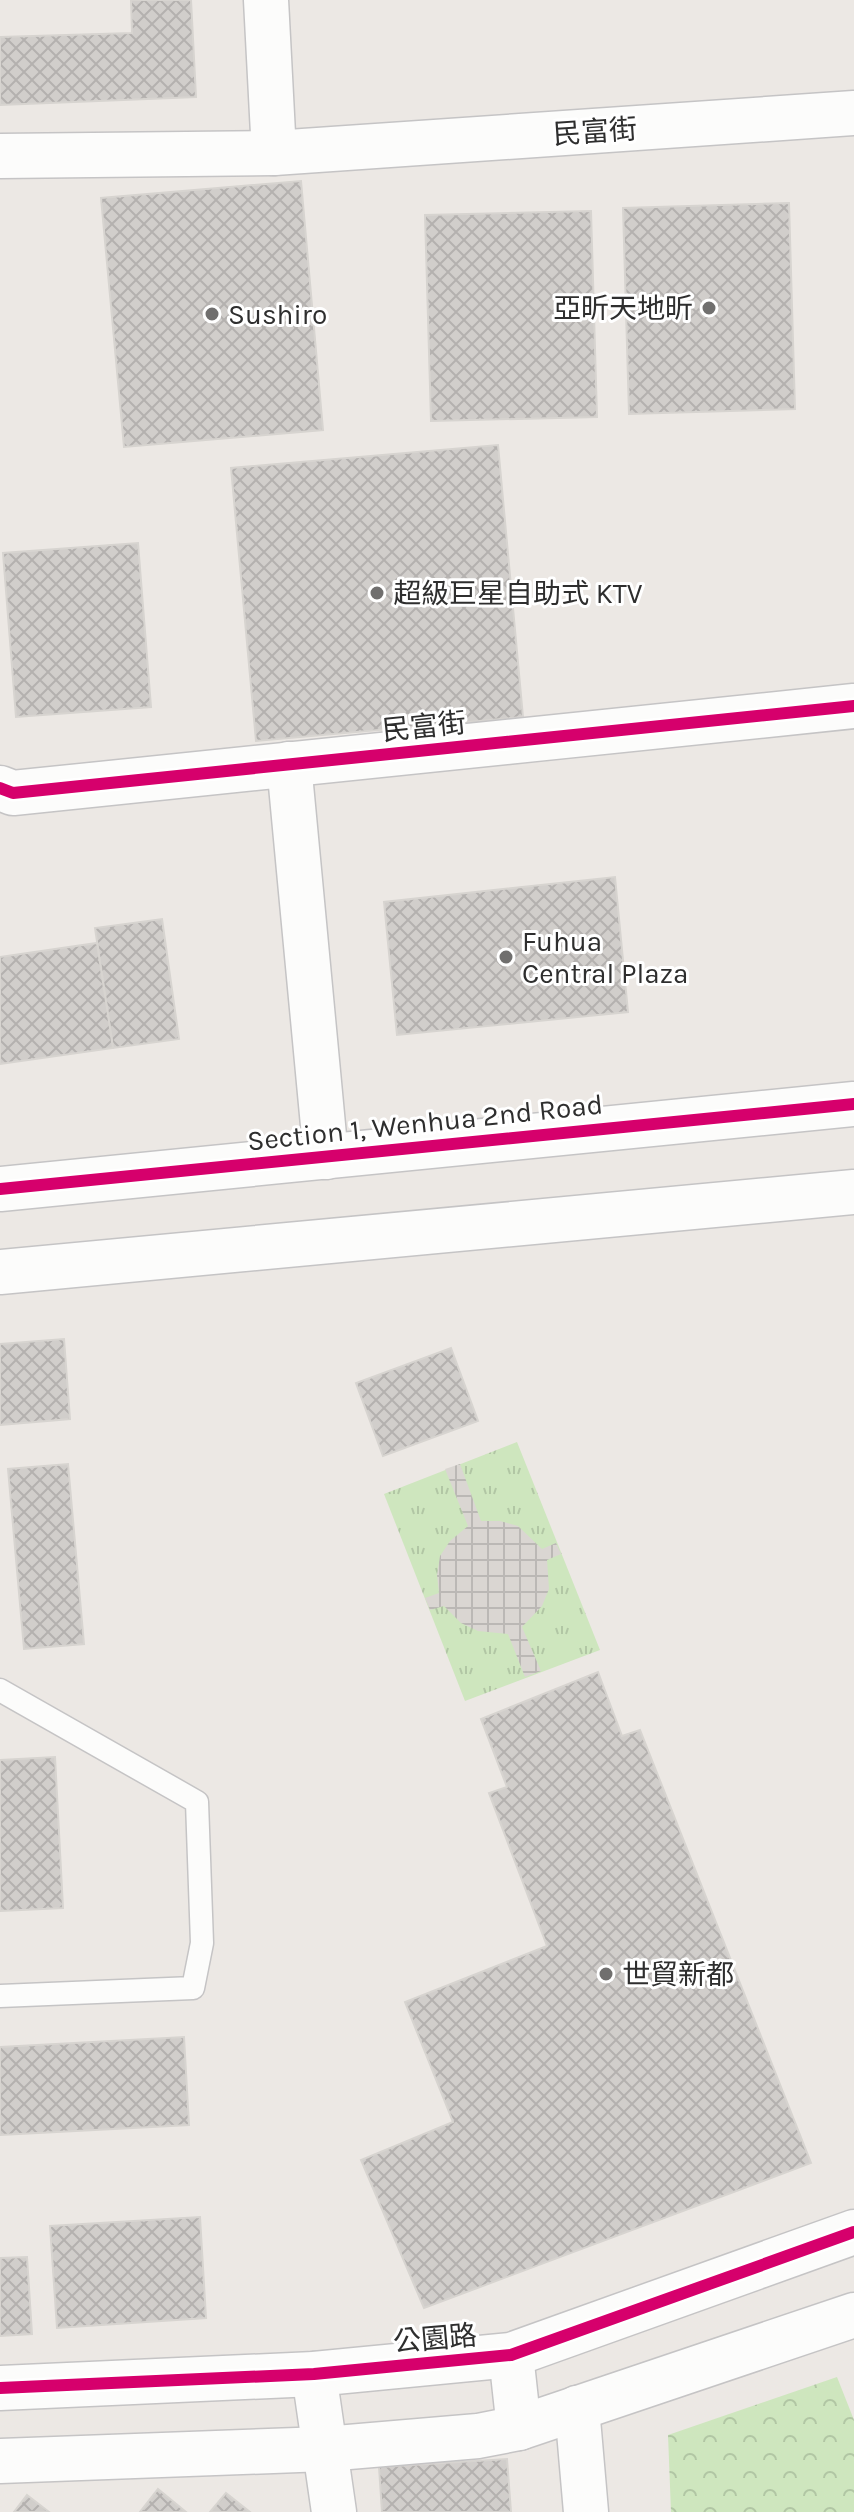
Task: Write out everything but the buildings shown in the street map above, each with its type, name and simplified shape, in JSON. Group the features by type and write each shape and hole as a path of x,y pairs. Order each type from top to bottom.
{"street":[{"path":"266,0 274,153"},
{"name":"民富街","path":"0,156 274,153 854,113"},
{"name":"民富街","path":"0,788 13,793 854,706"},
{"path":"289,764 326,1157"},
{"name":"Section 1, Wenhua 2nd Road","path":"0,1189 854,1104"},
{"path":"0,1272 854,1192"},
{"name":"公園路","path":"0,2388 314,2374 511,2355 854,2232"},
{"path":"0,2461 325,2449 478,2436 519,2428 854,2315"},
{"path":"511,2355 519,2428"},
{"path":"314,2374 334,2512"},
{"path":"577,2408 586,2512"}],"lane":[{"path":"0,1690 197,1802 202,1943 193,1988 0,1996"}],"green space":[{"path":"517,1442 600,1650 465,1701 384,1494"},
{"path":"837,2377 854,2420 854,2512 671,2512 668,2435"}],"shaded area":[{"path":"460,1464 481,1521 500,1521 518,1526 542,1549 556,1543 561,1554 547,1560 549,1589 542,1606 522,1627 541,1671 525,1677 508,1634 478,1631 461,1623 444,1606 430,1610 425,1598 439,1593 437,1575 440,1556 450,1541 468,1526 445,1469"}],"cycle path":[{"path":"0,788 13,793 854,706"},
{"path":"0,1189 854,1104"},
{"path":"0,2388 314,2374 511,2355 854,2232"}],"place":[{"name":"亞昕天地昕","path":"709,308"},
{"name":"Sushiro","path":"212,314"},
{"name":"超級巨星自助式 KTV","path":"377,593"},
{"name":"Fuhua Central Plaza","path":"506,957"},
{"name":"世貿新都","path":"606,1974"}]}
